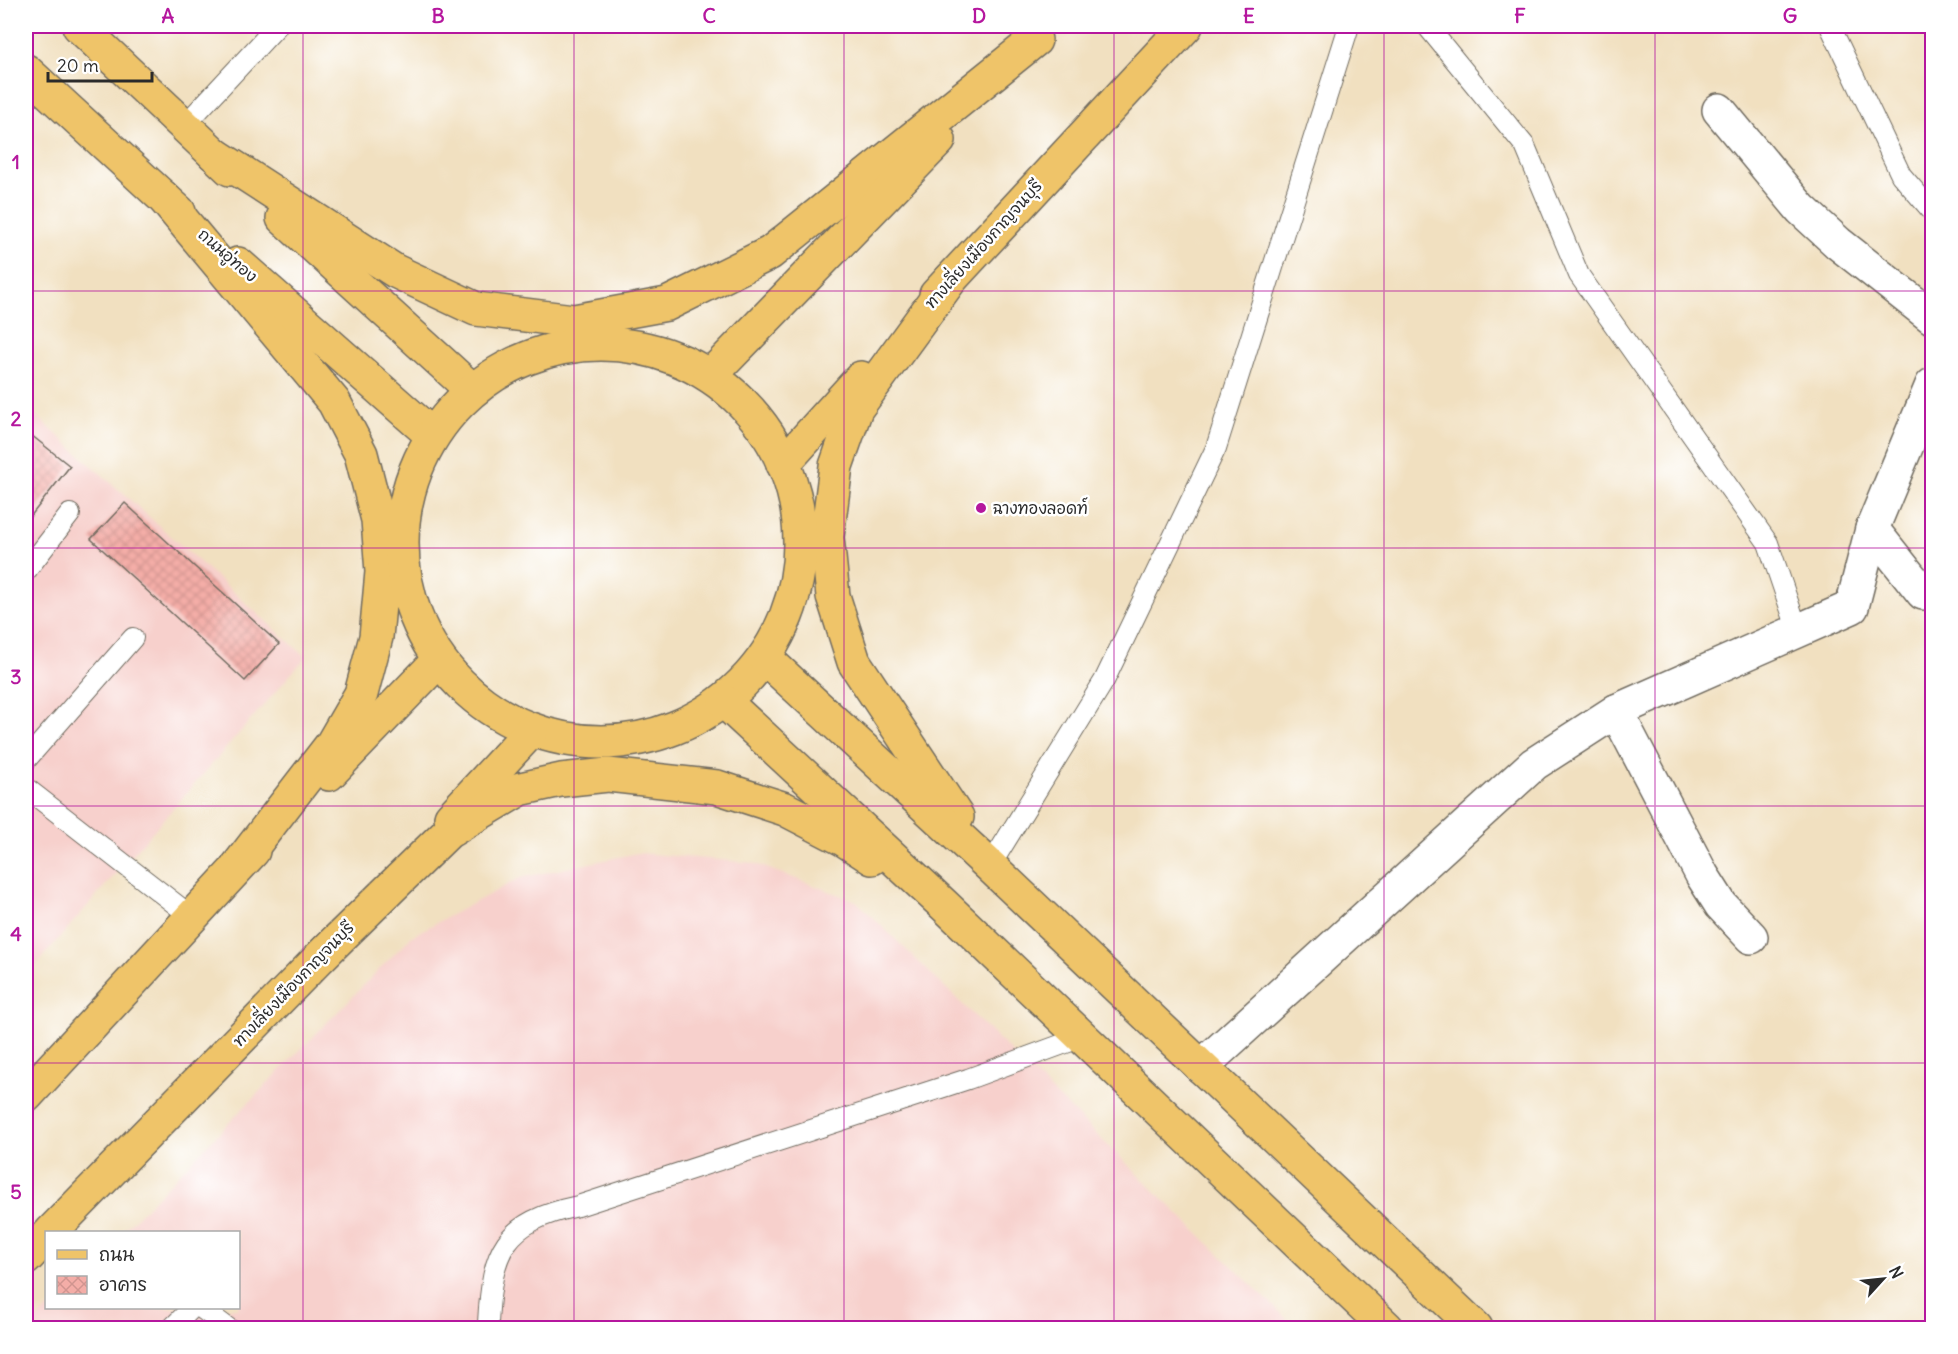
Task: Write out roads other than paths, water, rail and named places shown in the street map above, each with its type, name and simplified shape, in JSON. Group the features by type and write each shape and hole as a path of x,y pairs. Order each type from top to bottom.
{"main road":[{"path":"79,26 214,154 472,390"},
{"name":"ทางเลี่ยงเมืองกาญจนบุรี","path":"783,464 1186,26"},
{"path":"214,154 405,276 476,309 574,321 667,304 770,253 1042,33"},
{"path":"710,376 1042,33"},
{"name":"ถนนอู่ทอง","path":"26,71 163,197 432,435"},
{"path":"163,197 334,402 361,454 378,520 382,572 376,637 361,694 332,744 237,867"},
{"path":"951,279 856,409 836,466 827,537 833,596 854,662 990,866"},
{"path":"589,343 652,350 710,376 746,406 769,435 792,485 801,529 799,575 787,619 765,658 725,702 666,734 598,744 531,731 480,703 440,660 416,619 404,573 402,525 412,478 432,435 450,411 472,390 526,357 589,343"},
{"path":"765,658 990,866 1476,1329"},
{"path":"26,1096 237,867 440,660"},
{"path":"725,702 944,906 1387,1329"},
{"name":"ทางเลี่ยงเมืองกาญจนบุรี","path":"53,1231 320,957 531,731"},
{"path":"320,957 448,832 520,789 561,780 608,775 717,787 785,808 843,839 944,906"},
{"path":"26,1258 45,1238"}],"street":[{"path":"1719,110 1801,209 1838,243 1932,317"},
{"path":"1201,1067 1534,764 1616,711 1852,607 1872,529 1932,385"},
{"path":"1872,529 1923,593 1932,590"},
{"path":"1616,711 1702,875 1720,904 1751,938"}],"lane":[{"path":"185,125 277,26"},
{"path":"990,866 1104,681 1216,448 1349,26"},
{"path":"1427,26 1525,146 1579,275 1768,543 1798,631"},
{"path":"1830,26 1901,175 1932,211"},
{"path":"26,571 70,514"},
{"path":"26,760 133,638"},
{"path":"26,788 192,917"},
{"path":"488,1323 490,1292 506,1241 524,1225 546,1213 578,1206 957,1083 1082,1038"},
{"path":"172,1329 191,1309"},
{"path":"202,1309 228,1329"}],"place":[{"name":"ฉางทองลอดท์","path":"981,508"}]}
